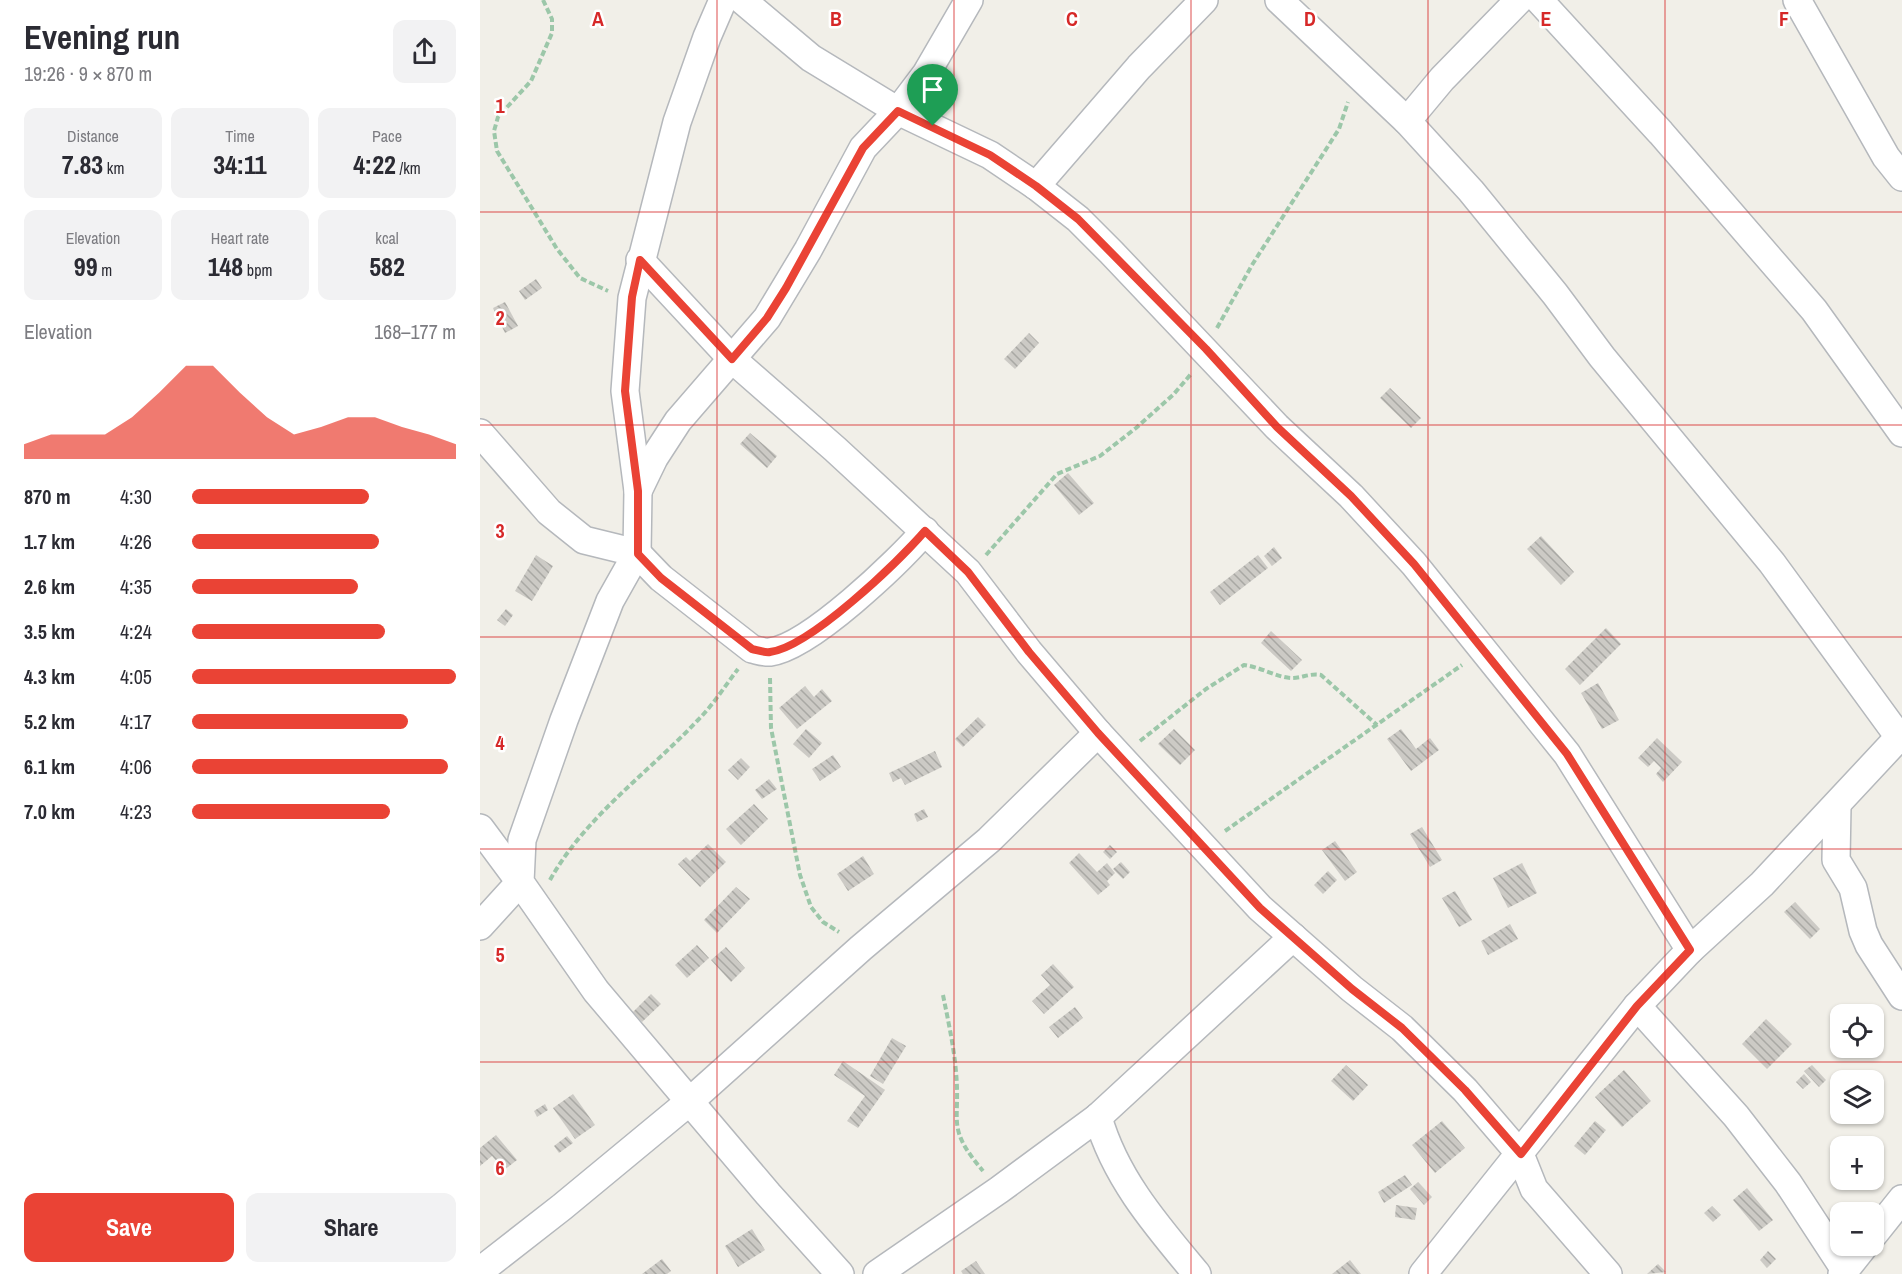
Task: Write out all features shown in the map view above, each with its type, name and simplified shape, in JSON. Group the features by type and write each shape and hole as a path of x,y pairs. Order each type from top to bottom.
{"street":[{"path":"480,926 519,882 522,840 564,720 610,602 638,554 638,491 625,391 632,297 676,122 723,0"},
{"path":"742,0 811,58 898,111 990,155 1036,186 1095,236 1206,349 1277,427 1351,496 1414,564 1567,754 1690,950"},
{"path":"638,491 654,458 678,421 767,318 863,148 898,111 926,74 969,0"},
{"path":"1036,186 1139,67 1204,0"},
{"path":"1279,0 1407,121 1478,199 1555,294 1602,357 1772,563 1900,735 1837,806 1762,884 1690,950 1637,1006 1423,1274"},
{"path":"1407,121 1442,80 1519,0"},
{"path":"1539,0 1668,141 1814,310 1902,433"},
{"path":"1797,0 1886,157 1902,177"},
{"path":"640,260 732,359 968,572 1029,652 1098,733 1260,908 1427,1051 1465,1090 1521,1154 1534,1189 1608,1274"},
{"path":"480,433 549,512 584,540 638,554 661,578 761,650 798,641 839,612 900,559 925,531"},
{"path":"480,1271 562,1207 688,1102 861,948 989,840 1098,733"},
{"path":"1837,806 1836,860 1853,888 1863,931 1869,945 1902,996"},
{"path":"480,828 596,991 688,1102 840,1274"},
{"path":"877,1274 999,1190 1098,1117 1293,937"},
{"path":"1637,1006 1736,1116 1788,1183 1843,1272 1856,1256"},
{"path":"1098,1117 1113,1162 1149,1214 1197,1274"},
{"path":"1884,1221 1902,1198"}],"path":[{"path":"543,0 552,19 552,33 531,81 498,117 494,131 497,151 557,249 580,278 599,288 632,297"},
{"path":"968,572 979,563 1057,474 1100,456 1137,428 1173,395 1193,372 1252,265 1339,129 1355,72"},
{"path":"1202,847 1483,649"},
{"path":"549,924 544,890 560,863 602,814 700,719 761,650"},
{"path":"761,650 771,728 800,875 811,907 817,915 861,948"},
{"path":"1120,755 1206,689 1244,665 1266,669 1291,678 1314,673 1321,675 1377,725"},
{"path":"943,994 956,1070 956,1128 966,1150 999,1190"}],"building":[{"path":"536,279 542,288 525,300 519,291"},
{"path":"505,302 518,326 505,333 493,308"},
{"path":"1029,333 1039,343 1015,369 1004,359"},
{"path":"1390,388 1421,418 1411,428 1380,398"},
{"path":"750,433 777,456 767,468 740,444"},
{"path":"1068,473 1094,503 1079,515 1054,485"},
{"path":"1541,536 1574,572 1561,585 1527,549"},
{"path":"1274,547 1282,558 1272,566 1264,556"},
{"path":"536,555 553,566 532,601 515,591"},
{"path":"1258,555 1268,568 1220,605 1210,592"},
{"path":"506,609 513,615 505,626 497,620"},
{"path":"1606,628 1621,644 1580,685 1565,669"},
{"path":"1271,631 1302,660 1291,671 1261,643"},
{"path":"1598,683 1619,720 1602,729 1581,693"},
{"path":"805,686 814,697 822,689 832,701 797,729 779,708"},
{"path":"978,717 986,725 963,747 955,739"},
{"path":"806,729 822,743 809,758 793,744"},
{"path":"1174,729 1195,750 1180,765 1158,744"},
{"path":"1401,729 1416,749 1430,738 1439,750 1411,771 1387,739"},
{"path":"1657,738 1682,762 1663,782 1656,774 1661,768 1654,761 1648,767 1638,758"},
{"path":"935,751 942,767 905,785 901,778 893,782 889,773"},
{"path":"833,755 841,767 820,781 812,769"},
{"path":"741,758 750,767 738,780 728,770"},
{"path":"769,779 777,789 762,799 755,790"},
{"path":"754,804 768,819 741,845 726,829"},
{"path":"924,809 928,817 917,822 914,814"},
{"path":"1422,827 1442,860 1430,867 1410,834"},
{"path":"1335,841 1357,872 1345,881 1322,850"},
{"path":"708,844 726,862 700,887 678,864 686,857 690,861"},
{"path":"1110,845 1117,852 1110,859 1103,852"},
{"path":"1079,853 1097,872 1107,863 1115,873 1107,881 1110,885 1098,895 1069,863"},
{"path":"863,856 874,874 848,891 837,874"},
{"path":"1121,862 1130,872 1123,879 1113,869"},
{"path":"1522,863 1537,893 1508,908 1493,878"},
{"path":"1328,871 1337,880 1323,894 1314,885"},
{"path":"736,887 750,899 717,933 704,920"},
{"path":"1455,891 1472,920 1459,927 1442,898"},
{"path":"1795,902 1820,929 1810,939 1784,912"},
{"path":"1510,924 1518,939 1488,955 1481,941"},
{"path":"697,945 709,958 687,978 675,965"},
{"path":"726,947 745,968 731,982 711,960"},
{"path":"1053,964 1074,987 1044,1014 1032,1001 1050,985 1041,975"},
{"path":"651,994 661,1004 642,1022 633,1012"},
{"path":"1075,1007 1083,1018 1058,1038 1049,1027"},
{"path":"1766,1019 1792,1044 1767,1069 1742,1044"},
{"path":"892,1038 906,1046 883,1084 870,1076"},
{"path":"843,1061 885,1090 858,1128 847,1121 865,1096 834,1075"},
{"path":"1346,1065 1368,1085 1353,1101 1331,1081"},
{"path":"1812,1065 1826,1080 1819,1087 1804,1071"},
{"path":"1624,1070 1651,1101 1622,1127 1595,1097"},
{"path":"1804,1074 1811,1082 1803,1089 1796,1082"},
{"path":"573,1094 595,1125 575,1139 553,1108"},
{"path":"545,1104 548,1110 537,1117 534,1111"},
{"path":"1442,1121 1465,1148 1435,1173 1412,1145"},
{"path":"1595,1121 1606,1130 1585,1155 1574,1146"},
{"path":"496,1135 517,1160 504,1170 492,1156 480,1166 480,1148"},
{"path":"567,1136 573,1143 559,1153 554,1146"},
{"path":"1405,1175 1412,1185 1384,1203 1378,1192"},
{"path":"1418,1182 1432,1197 1424,1205 1410,1189"},
{"path":"1747,1188 1773,1220 1759,1231 1733,1200"},
{"path":"1396,1205 1417,1208 1415,1220 1395,1217"},
{"path":"1712,1206 1721,1215 1713,1222 1704,1213"},
{"path":"752,1229 765,1250 738,1267 725,1246"},
{"path":"1768,1251 1776,1259 1767,1268 1760,1260"},
{"path":"662,1259 671,1271 667,1274 642,1274"},
{"path":"1350,1260 1361,1274 1332,1274"},
{"path":"976,1261 985,1274 963,1274 961,1271"},
{"path":"1658,1264 1666,1272 1647,1274"}],"route":[{"path":"898,111 933,126 990,155 1036,186 1078,219 1206,349 1277,427 1351,496 1383,530 1414,564 1567,754 1690,950 1637,1006 1521,1154 1427,1051 1260,908 1098,733 1029,652 968,572 925,531 900,559 839,612 798,641 770,652 752,649 661,578 638,554 638,491 625,391 632,297 640,260 676,295 732,359 767,318 786,288 863,148 898,111"}]}
